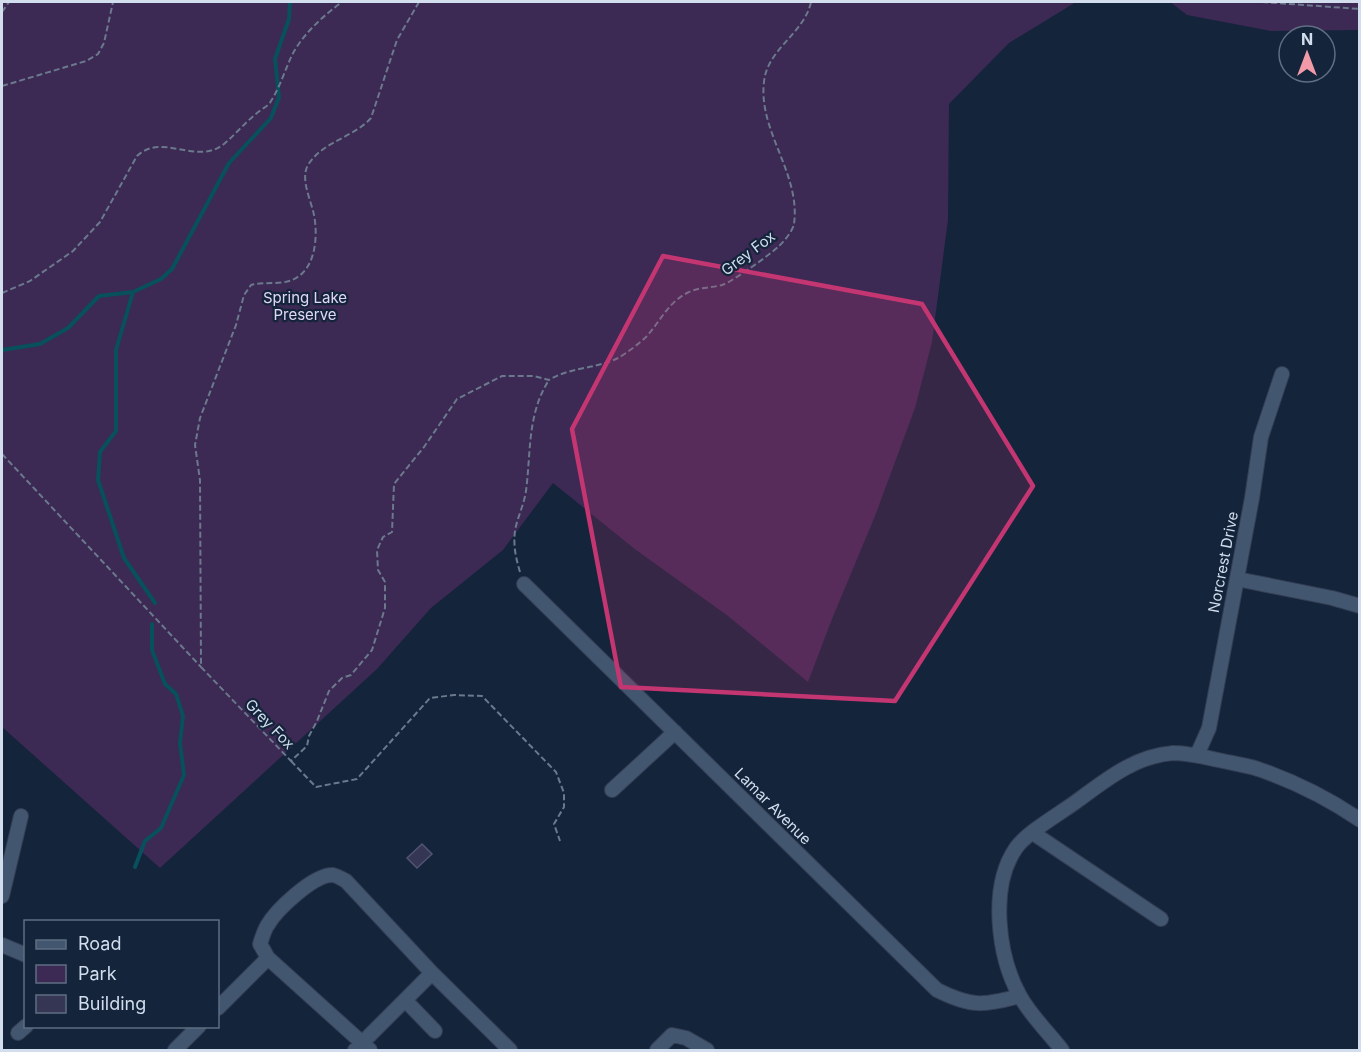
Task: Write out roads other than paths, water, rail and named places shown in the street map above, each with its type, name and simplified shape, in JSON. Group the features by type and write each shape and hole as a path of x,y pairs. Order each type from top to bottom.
{"street":[{"name":"Norcrest Drive","path":"1197,755 1209,728 1261,437 1282,374"},
{"path":"1237,579 1332,598 1359,606"},
{"name":"Lamar Avenue","path":"524,584 937,990 960,1001 992,1004 1020,996"},
{"path":"612,790 675,732"},
{"path":"1062,1050 1020,996 1007,962 1000,930 999,894 1006,868 1016,847 1033,833 1121,769 1152,756 1175,753 1197,755 1258,769 1302,788 1359,820"},
{"path":"2,896 8,841 21,816"},
{"path":"1033,833 1161,919"},
{"path":"432,973 363,1048 268,958 260,944 267,926 283,905 312,883 333,875 346,881 432,973 510,1050"},
{"path":"2,945 24,954"},
{"path":"219,1007 268,958"},
{"path":"405,1000 435,1031"},
{"path":"175,1050 197,1028"},
{"path":"657,1050 672,1035 686,1038 707,1050"}],"waterway":[{"path":"2,350 40,344 68,328 99,296 133,292 161,279 172,269 229,163 271,118 279,97 275,59 289,19 290,2"},
{"path":"133,292 116,350 116,431 100,452 98,480 124,558 155,603"},
{"path":"135,867 145,841 161,828 184,775 180,743 183,716 176,694 165,684 152,650 152,624"}],"park label":[{"name":"Spring Lake Preserve","path":"305,306"}]}
